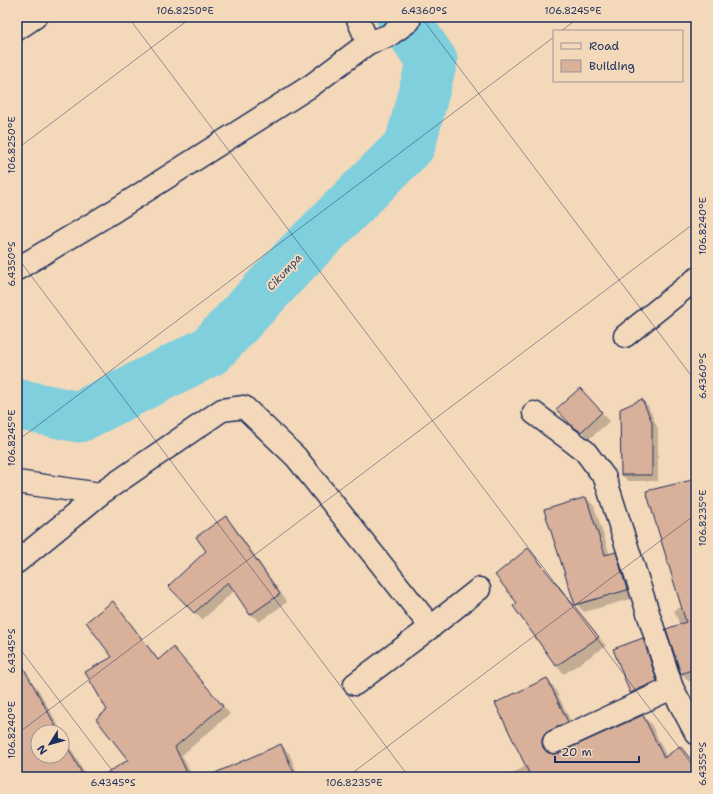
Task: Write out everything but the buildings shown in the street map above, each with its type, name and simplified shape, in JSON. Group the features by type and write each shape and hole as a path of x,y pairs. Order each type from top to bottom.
{"street":[{"path":"17,29 35,17"},
{"path":"357,17 378,39"},
{"path":"17,269 114,211 312,85 378,39 409,21"},
{"path":"625,336 696,279"},
{"path":"17,562 100,494 222,410 244,407 296,457 431,627"},
{"path":"534,413 585,451 605,478 672,688 696,733"},
{"path":"17,482 100,494"},
{"path":"354,684 431,627 479,589"},
{"path":"554,742 672,688"}],"waterway":[{"name":"Cikumpa","path":"17,404 79,417 210,351 300,255 410,145 432,61 402,17"}]}
